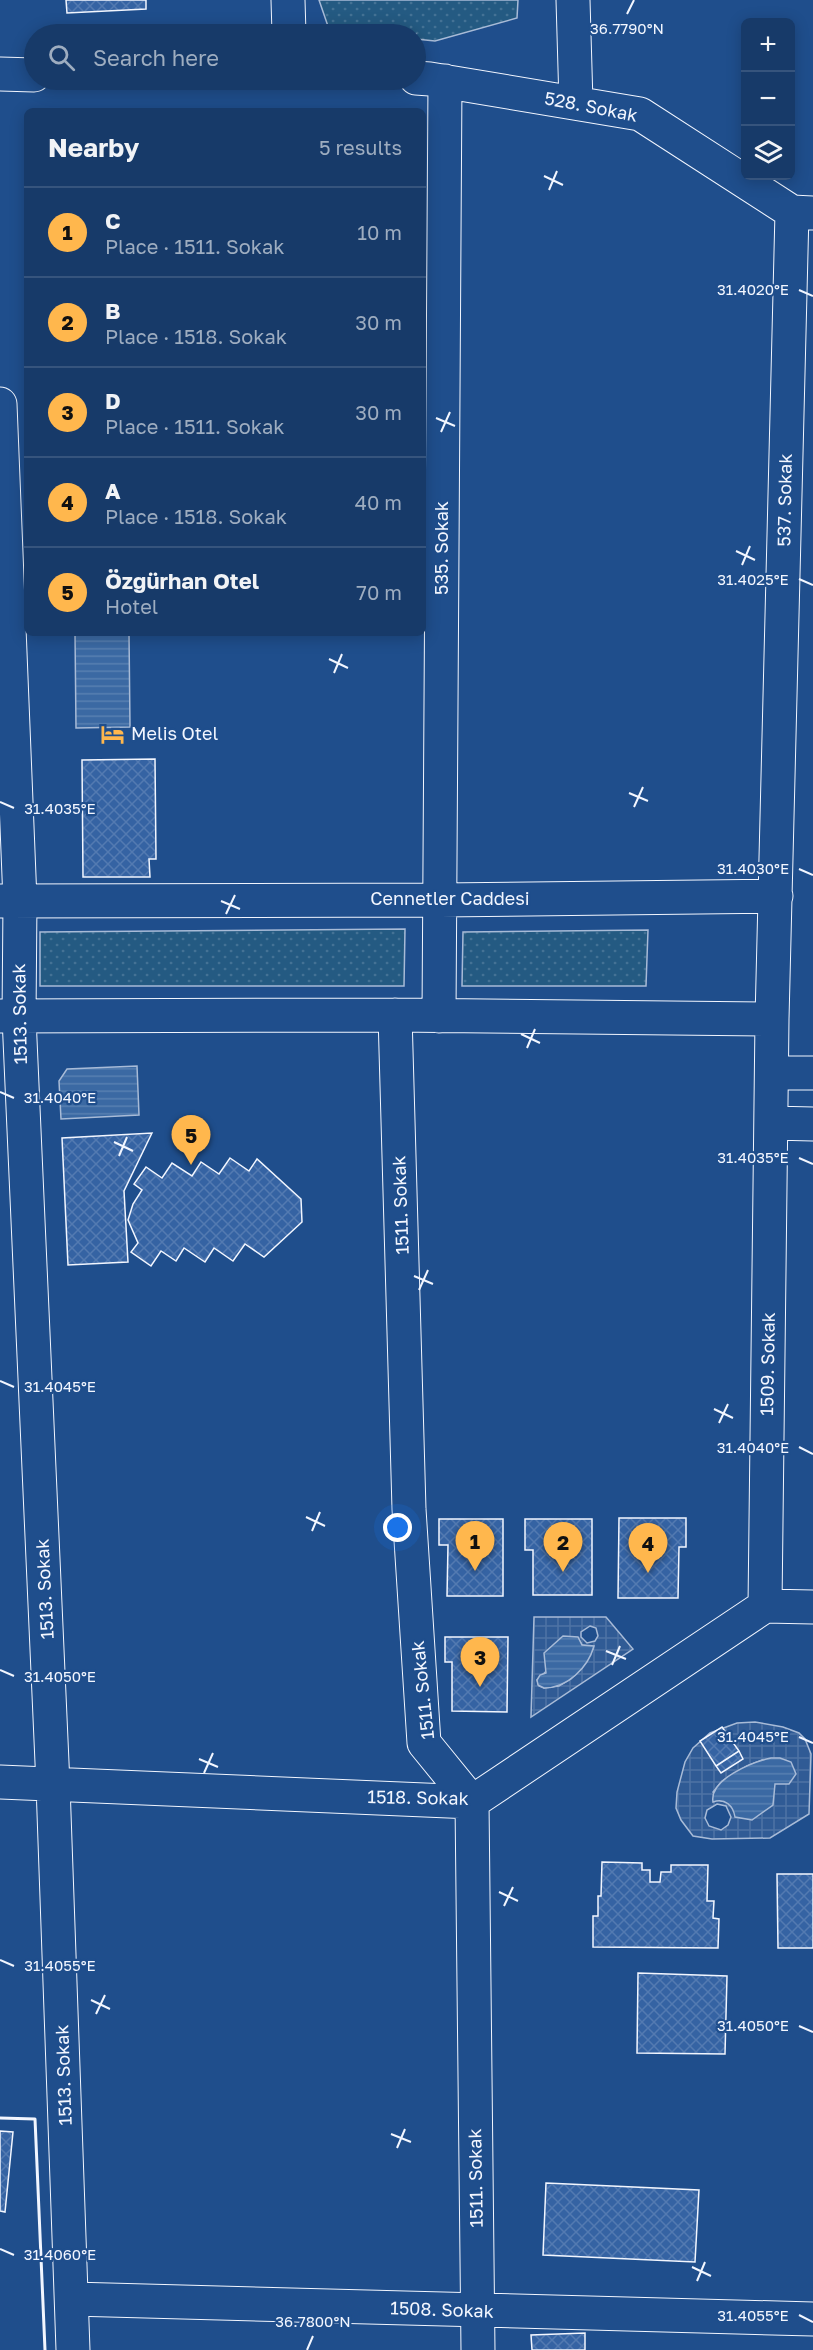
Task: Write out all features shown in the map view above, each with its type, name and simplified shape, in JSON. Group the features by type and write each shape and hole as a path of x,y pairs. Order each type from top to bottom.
{"street":[{"path":"288,0 289,24"},
{"path":"573,0 576,103"},
{"path":"0,74 24,75"},
{"name":"528. Sokak","path":"430,80 640,114 802,212"},
{"name":"535. Sokak","path":"430,80 441,900 439,1016"},
{"name":"537. Sokak","path":"776,896 802,212"},
{"name":"1513. Sokak","path":"0,404 10,901 10,1017 53,1785 73,2350"},
{"path":"776,896 772,1019 772,1123 813,1124"},
{"name":"Cennetler Caddesi","path":"10,901 441,900 776,896"},
{"path":"10,1017 395,1015 772,1019"},
{"name":"1511. Sokak","path":"395,1015 409,1509 424,1743 472,1802 478,2350"},
{"path":"773,1073 813,1073"},
{"name":"1509. Sokak","path":"765,1606 772,1123"},
{"path":"765,1606 813,1607"},
{"name":"1518. Sokak","path":"0,1782 472,1802 765,1606"},
{"name":"1508. Sokak","path":"72,2299 813,2319"}],"shaded area":[{"path":"319,0 518,0 517,18 435,41 426,40 426,24 327,24"},
{"path":"75,636 129,636 130,727 76,728"},
{"path":"405,929 404,986 40,986 40,932"},
{"path":"648,930 646,986 462,986 463,932"},
{"path":"137,1066 139,1115 61,1119 59,1081 67,1069"},
{"path":"534,1617 606,1617 633,1649 531,1717","holes":["590,1626 596,1628 598,1636 595,1641 587,1643 581,1637 581,1632","579,1640 582,1645 593,1649 581,1669 559,1686 544,1688 539,1686 537,1680"]},
{"path":"563,1636 578,1637 582,1645 594,1646 582,1669 568,1681 561,1685 544,1688 538,1685 537,1680 540,1675 546,1673 544,1653"},
{"path":"755,1722 783,1727 799,1733 805,1739 811,1754 809,1814 770,1838 712,1839 693,1836 681,1820 676,1808 677,1792 685,1762 693,1748 710,1733 737,1723","holes":["762,1760 734,1809 726,1802 718,1800 713,1792 722,1781","717,1804 726,1806 731,1817 728,1825 721,1830 709,1826 705,1818 707,1810"]},
{"path":"771,1758 791,1762 796,1774 789,1784 775,1784 773,1805 752,1820 735,1817 730,1806 725,1802 713,1802 718,1786 725,1779 754,1763"}],"building":[{"path":"66,0 146,0 146,9 67,13"},
{"path":"155,759 156,859 149,859 150,877 83,877 82,760"},
{"path":"152,1133 124,1191 128,1262 68,1265 62,1138"},
{"path":"230,1158 249,1171 257,1159 301,1199 302,1222 264,1257 245,1244 233,1261 214,1248 205,1262 184,1248 176,1261 161,1251 151,1266 131,1252 138,1243 128,1220 133,1204 142,1190 134,1184 146,1167 162,1178 172,1163 192,1176 201,1162 219,1174"},
{"path":"619,1518 686,1518 686,1547 679,1547 678,1598 618,1598"},
{"path":"439,1519 503,1519 503,1596 447,1596 448,1545 439,1545"},
{"path":"525,1519 592,1519 592,1595 533,1595 533,1550 525,1550"},
{"path":"445,1637 508,1637 507,1712 452,1711 452,1662 445,1662"},
{"path":"722,1727 739,1751 716,1766 700,1741"},
{"path":"739,1751 743,1759 721,1773 716,1766"},
{"path":"602,1862 642,1863 642,1870 650,1870 650,1882 660,1882 661,1872 671,1872 671,1865 708,1865 707,1901 714,1901 713,1918 719,1919 718,1948 593,1947 593,1916 598,1916"},
{"path":"777,1874 813,1874 813,1948 778,1948"},
{"path":"638,1973 727,1976 725,2054 637,2053"},
{"path":"0,2131 13,2132 5,2212 0,2211"},
{"path":"546,2183 699,2190 695,2262 543,2255"},
{"path":"585,2333 585,2350 532,2350 531,2335"}],"wall":[{"path":"0,2118 35,2119 45,2350"}],"place":[{"name":"Melis Otel","path":"113,734"},
{"name":"Özgürhan Otel","path":"191,1165"},
{"name":"C","path":"475,1571"},
{"name":"B","path":"563,1572"},
{"name":"A","path":"648,1573"},
{"name":"D","path":"480,1687"}]}
